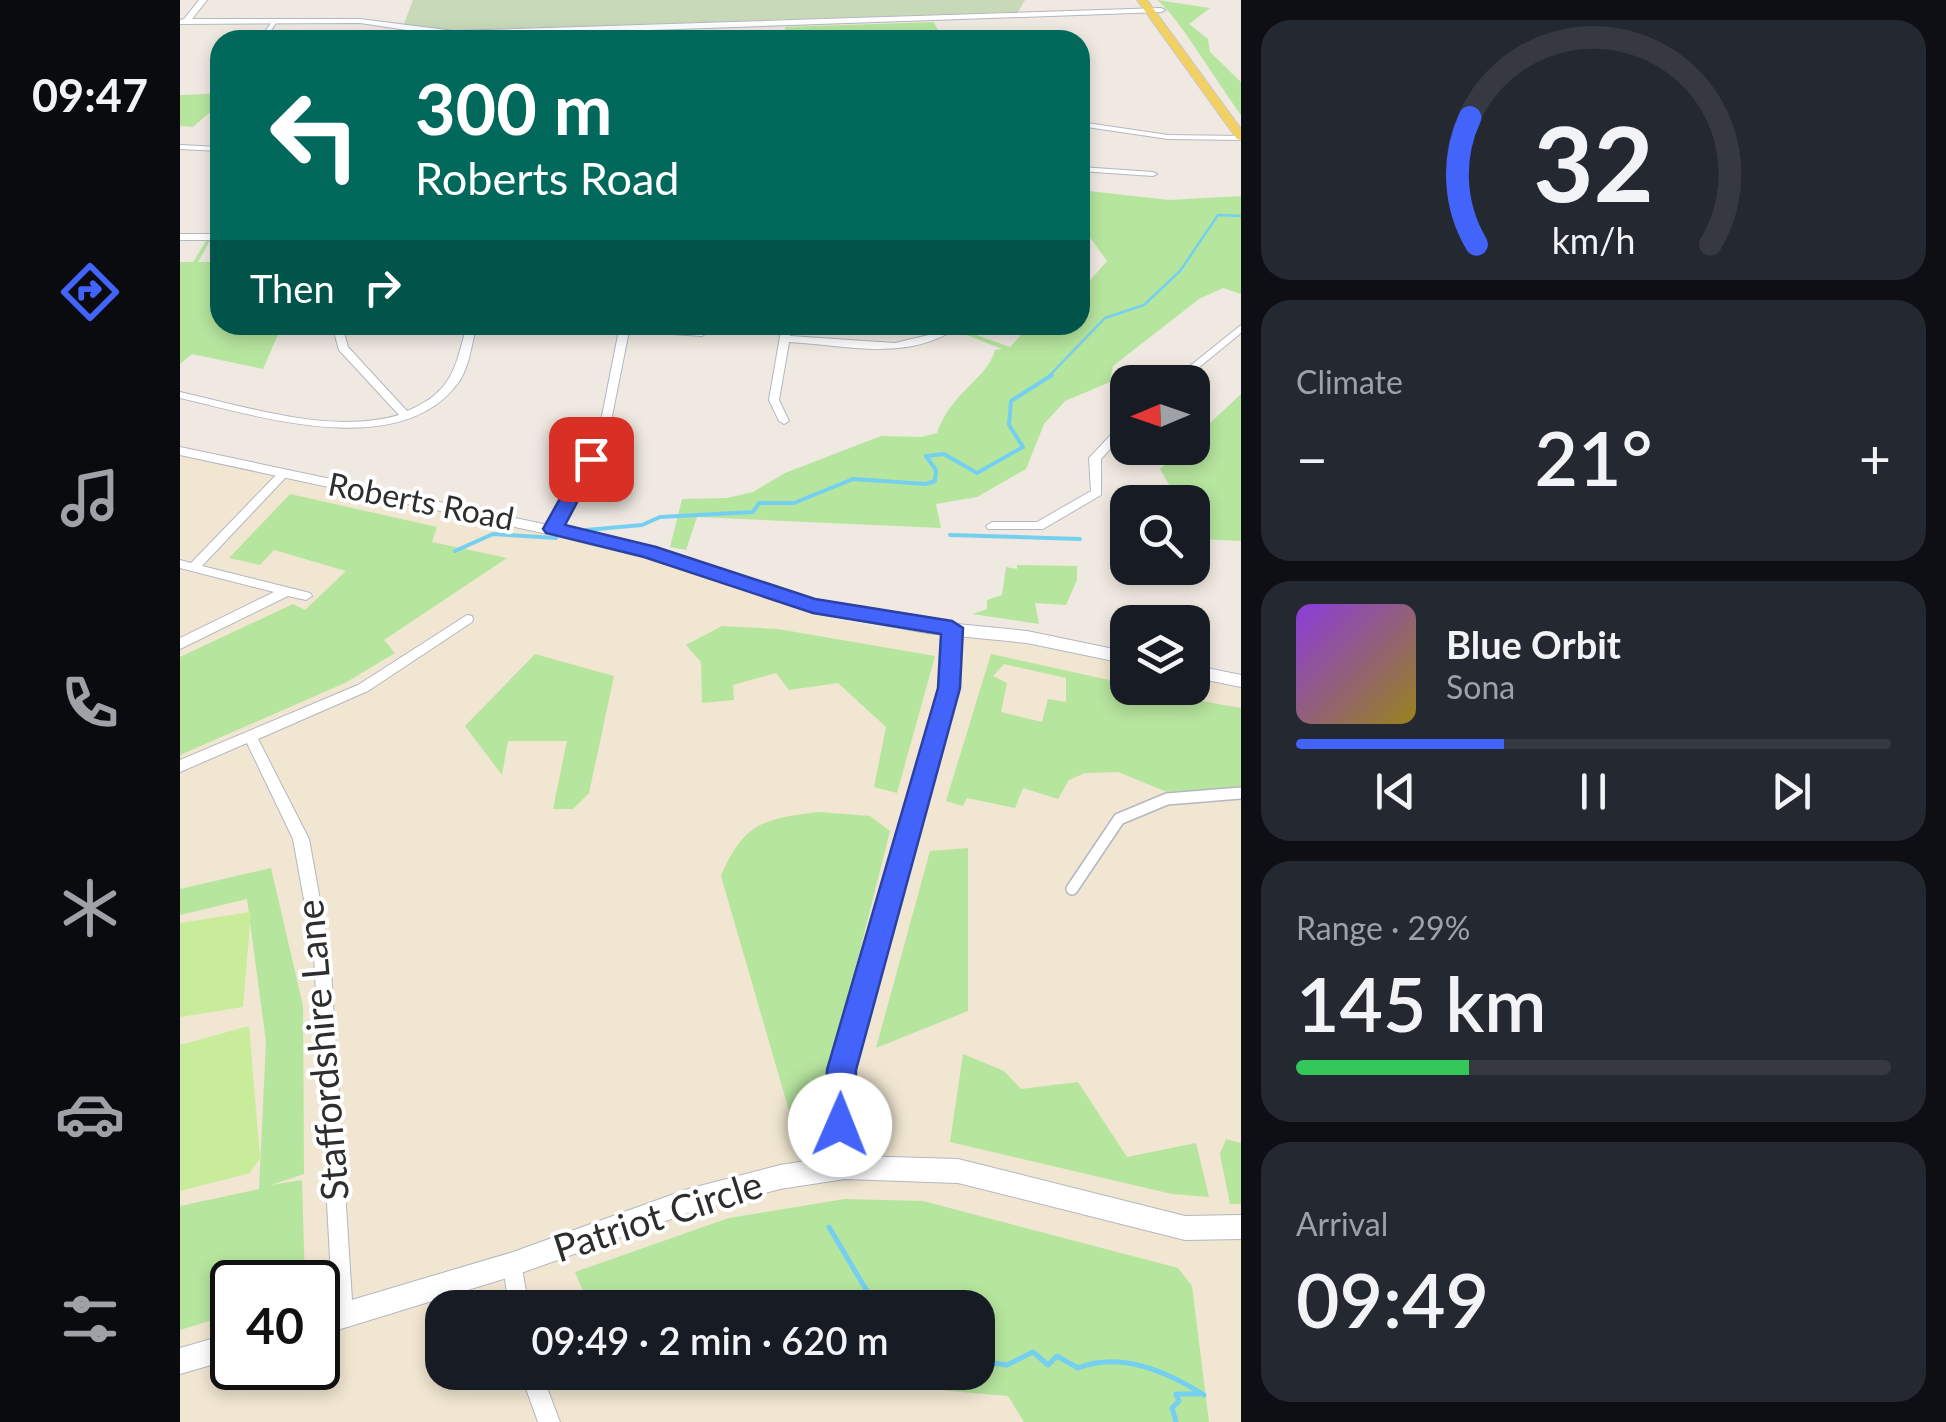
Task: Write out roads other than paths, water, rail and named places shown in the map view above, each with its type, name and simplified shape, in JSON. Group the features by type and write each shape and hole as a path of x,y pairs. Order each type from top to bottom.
{"main road":[{"path":"1152,5 1241,119"},
{"path":"1152,5 1241,138"}],"street":[{"path":"183,22 203,0"},
{"path":"655,30 1152,5"},
{"path":"268,30 274,21"},
{"path":"183,22 360,21 413,30"},
{"path":"1090,125 1168,137 1241,138"},
{"path":"180,156 184,148 210,149"},
{"path":"1090,170 1154,174"},
{"path":"180,237 210,237"},
{"path":"1196,365 1241,328"},
{"path":"339,335 343,348 404,414"},
{"path":"180,394 334,425 370,424 427,405 450,387 468,335"},
{"path":"553,529 582,478 607,416 622,335"},
{"path":"784,421 774,400 785,335"},
{"path":"785,338 894,345 939,335"},
{"path":"992,526 1039,526 1097,492 1096,458 1110,443"},
{"name":"Roberts Road","path":"180,451 649,552 813,606 1027,637 1110,654"},
{"path":"187,566 283,474"},
{"path":"187,566 306,596"},
{"path":"180,644 289,590"},
{"path":"180,766 363,688 467,620"},
{"path":"845,1167 839,1101 842,1070 949,688 952,628"},
{"path":"1210,675 1241,681"},
{"name":"Staffordshire Lane","path":"250,736 301,839 322,955 343,1316"},
{"path":"1072,889 1119,818 1167,799 1241,793"},
{"name":"Patriot Circle","path":"340,1317 513,1264 688,1201 780,1177 845,1167 958,1172 1185,1228 1241,1227"},
{"path":"513,1264 517,1290"},
{"path":"180,1361 210,1352"},
{"path":"537,1390 549,1422"}],"waterway":[{"path":"1090,334 1105,318 1144,305 1180,271 1218,215 1241,216"},
{"path":"1048,377 1089,335"},
{"path":"586,530 642,525 660,517 753,512 759,503 794,503 853,479 926,484 935,481 936,470 926,456 944,454 977,473 1023,447 1009,425 1011,401 1052,375"},
{"path":"455,551 493,534 556,538"},
{"path":"950,535 1080,539"},
{"path":"829,1227 866,1290"},
{"path":"995,1363 1007,1365 1033,1352 1048,1365 1057,1356 1078,1368 1094,1363 1127,1363 1159,1372 1204,1395"},
{"path":"1176,1422 1172,1408 1179,1401 1176,1394 1199,1394"}]}
